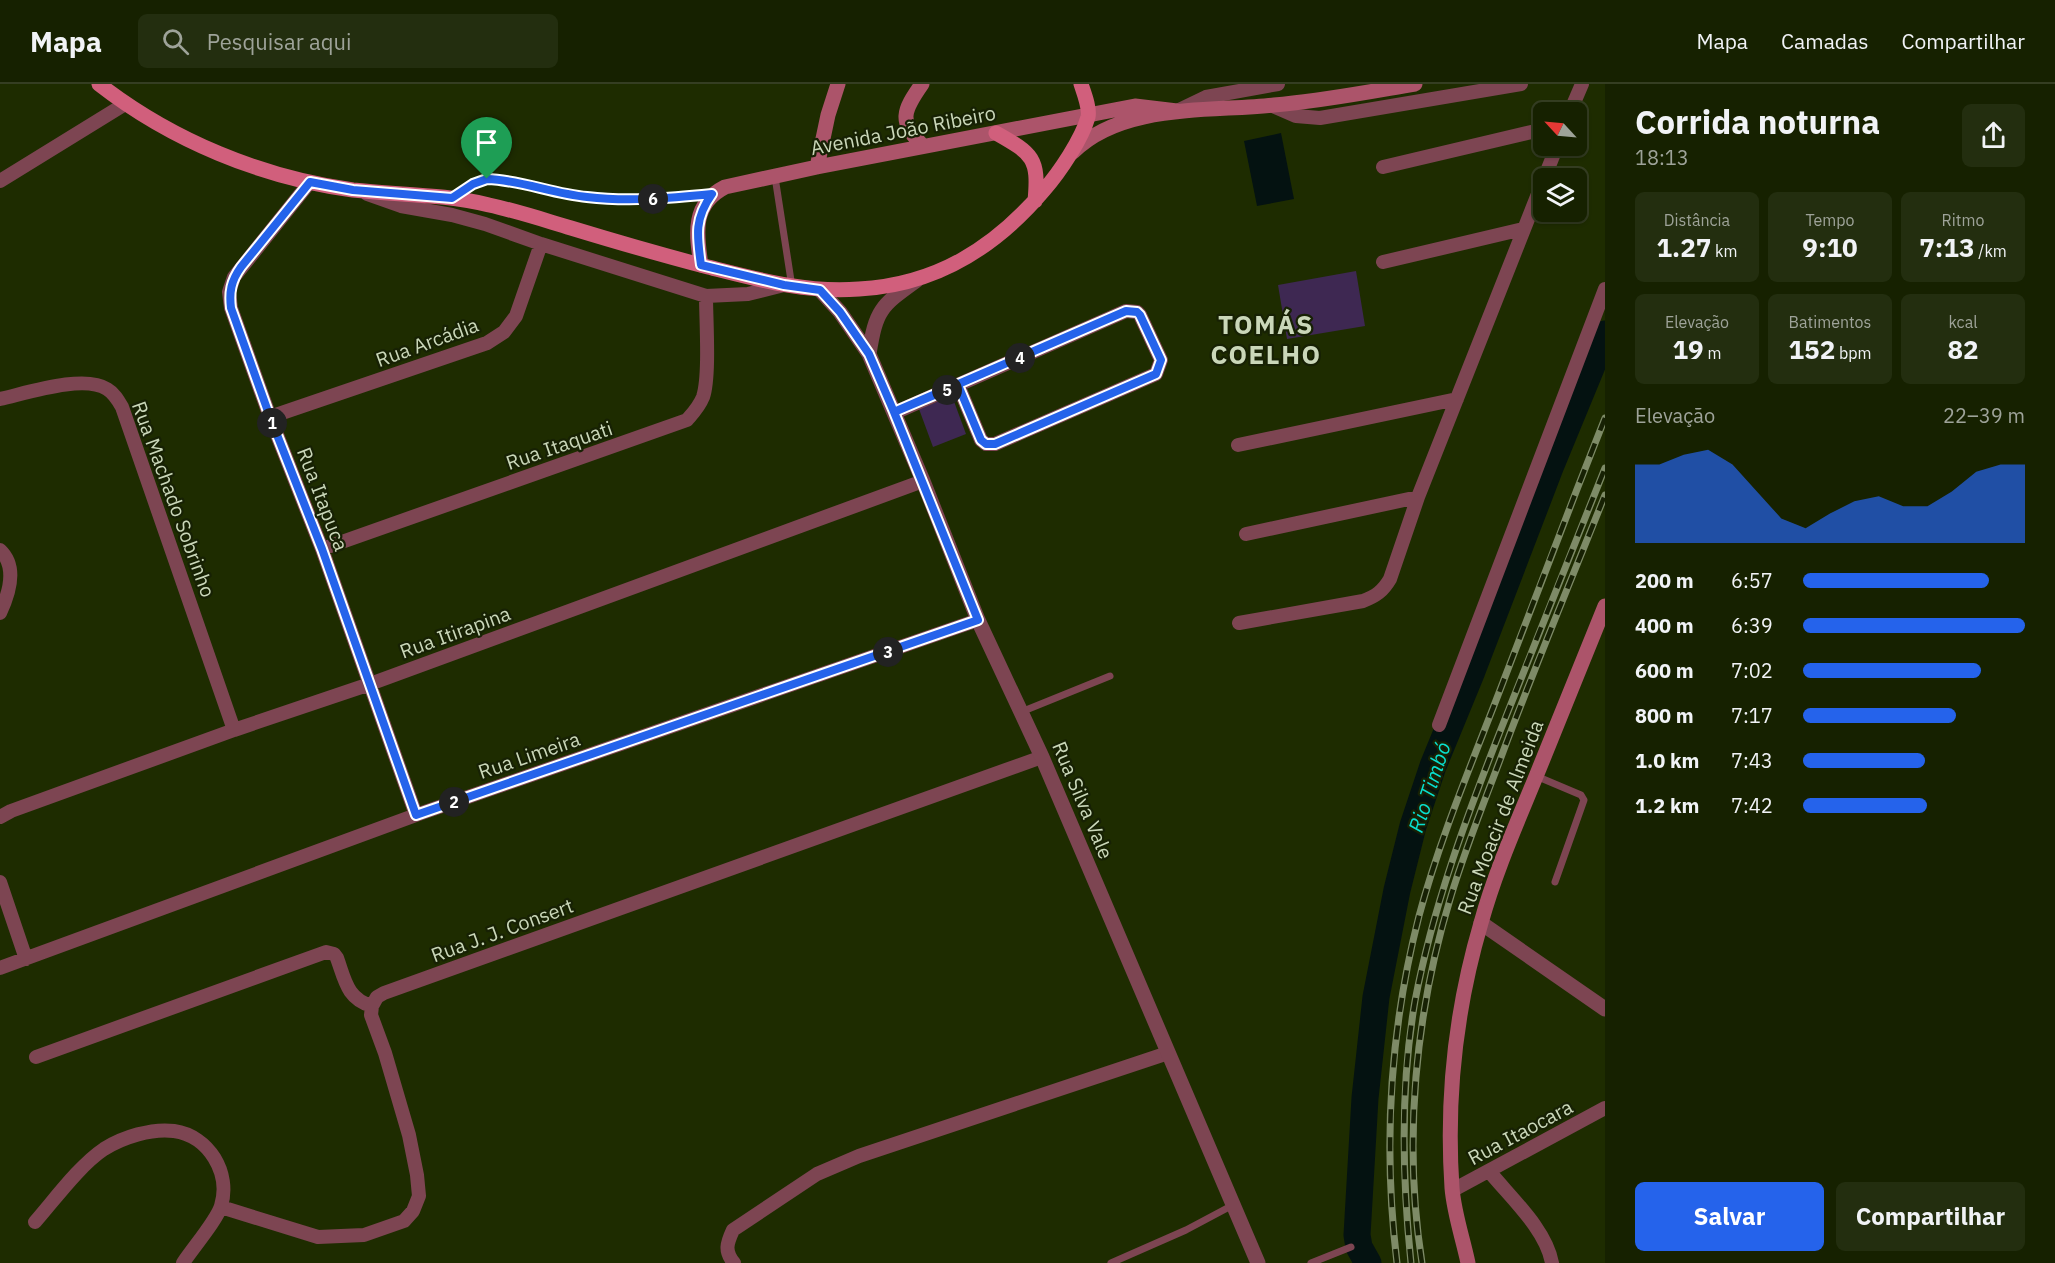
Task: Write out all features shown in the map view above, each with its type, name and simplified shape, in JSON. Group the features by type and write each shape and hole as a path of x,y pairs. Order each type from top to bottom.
{"main road":[{"path":"99,84 125,104 178,135 247,164 310,182 353,190 452,198 489,204 701,265 788,286 820,290 860,289 917,280 962,261 990,243 1035,201 1070,155 1088,115 1082,84"},
{"path":"817,167 828,115 838,84"},
{"path":"922,84 905,114 906,124 911,134 923,146"},
{"name":"Avenida João Ribeiro","path":"712,194 725,187 817,167 1135,106 1177,111 1272,106 1415,84"},
{"name":"Avenida João Ribeiro","path":"1070,155 1086,140 1108,127 1177,111"},
{"path":"996,133 1022,148 1033,161 1036,180 1035,201"},
{"path":"701,265 697,236 699,218 712,194"},
{"name":"Rua Moacir de Almeida","path":"1468,1263 1452,1190 1451,1093 1456,1041 1481,923 1506,848 1605,606"}],"street":[{"name":"Avenida João Ribeiro","path":"1177,111 1206,97 1278,84"},
{"path":"1272,106 1296,116 1320,118 1521,84"},
{"path":"1574,102 1582,84"},
{"path":"0,181 125,104"},
{"path":"1383,167 1533,132"},
{"path":"1239,623 1363,602 1384,589 1390,579 1418,497 1553,156"},
{"name":"Rua Itapuca","path":"310,182 234,277 230,292 231,308 270,417 322,549 416,815"},
{"path":"353,190 401,206 452,215 484,224 706,296 748,294 788,286"},
{"path":"1383,262 1523,229"},
{"name":"Rua Arcádia","path":"270,417 487,343 504,332 516,316 541,244"},
{"path":"869,354 873,330 885,305 917,280"},
{"path":"1439,725 1605,289"},
{"name":"Rua Silva Vale","path":"820,290 840,312 869,354 923,481 978,620 1042,757 1258,1263"},
{"name":"Rua Itaquati","path":"322,549 687,420 696,410 704,395 706,296"},
{"path":"894,412 1131,310 1140,315 1161,360 1156,374 995,444 986,444 981,440 958,385"},
{"name":"Rua Machado Sobrinho","path":"0,399 77,382 95,383 109,389 116,396 122,407 234,730"},
{"path":"1238,445 1457,399"},
{"name":"Rua Itirapina","path":"0,816 234,730 370,684 923,481"},
{"path":"1246,534 1418,497"},
{"path":"0,550 9,562 11,576 9,590 0,613"},
{"name":"Rua Limeira","path":"0,968 416,815 978,620"},
{"name":"Rua J. J. Consert","path":"372,1006 384,993 1042,757"},
{"path":"0,882 26,959"},
{"path":"1481,923 1605,1009"},
{"path":"36,1057 326,952 334,954 354,998 372,1006 371,1015 409,1135 417,1175 418,1196 413,1211 404,1221 364,1235 318,1237 221,1207"},
{"path":"734,1263 727,1251 733,1230 817,1174 859,1156 1168,1053"},
{"name":"Rua Itaocara","path":"1452,1190 1605,1108"},
{"path":"35,1222 91,1159 105,1148 123,1140 157,1131 175,1131 194,1138 208,1149 219,1163 223,1180 221,1207 183,1263"},
{"path":"1489,1171 1536,1227 1545,1242 1552,1263"}],"lane":[{"path":"775,177 788,286"},
{"path":"452,198 473,184 487,179 504,180 553,192 587,197 661,200 712,194"},
{"path":"1021,712 1110,676"},
{"path":"1536,776 1581,795 1584,800 1555,882"},
{"path":"1110,1263 1186,1230 1233,1205"},
{"path":"1311,1263 1351,1246"}],"shaded area":[{"path":"1281,133 1294,199 1257,206 1244,141"},
{"path":"1356,271 1365,326 1287,339 1278,285"},
{"path":"952,396 966,434 933,447 919,409"}],"waterway":[{"name":"Rio Timbó","path":"1368,1263 1359,1247 1357,1235 1365,1098 1376,997 1397,890 1413,826 1433,766 1605,334"}],"railway":[{"path":"1397,1263 1390,1176 1392,1089 1401,1002 1419,916 1459,795 1605,418"},
{"path":"1411,1263 1404,1165 1405,1099 1410,1033 1422,966 1441,897 1475,796 1605,468"},
{"path":"1422,1263 1416,1217 1413,1125 1421,1032 1439,940 1456,879 1474,828 1525,693 1605,495"}],"district":[{"name":"TOMÁS COELHO","path":"1266,339"}],"route":[{"path":"487,179 473,184 452,198 353,190 310,182 241,267 234,277 230,292 231,308 270,417 322,549 416,815 978,620 894,412 1131,310 1140,315 1161,364 1156,374 995,444 986,444 981,440 958,385 894,412 869,354 840,312 820,290 801,289 701,265 697,236 699,218 712,194 661,200 587,197 553,192 504,180 487,179"}]}
